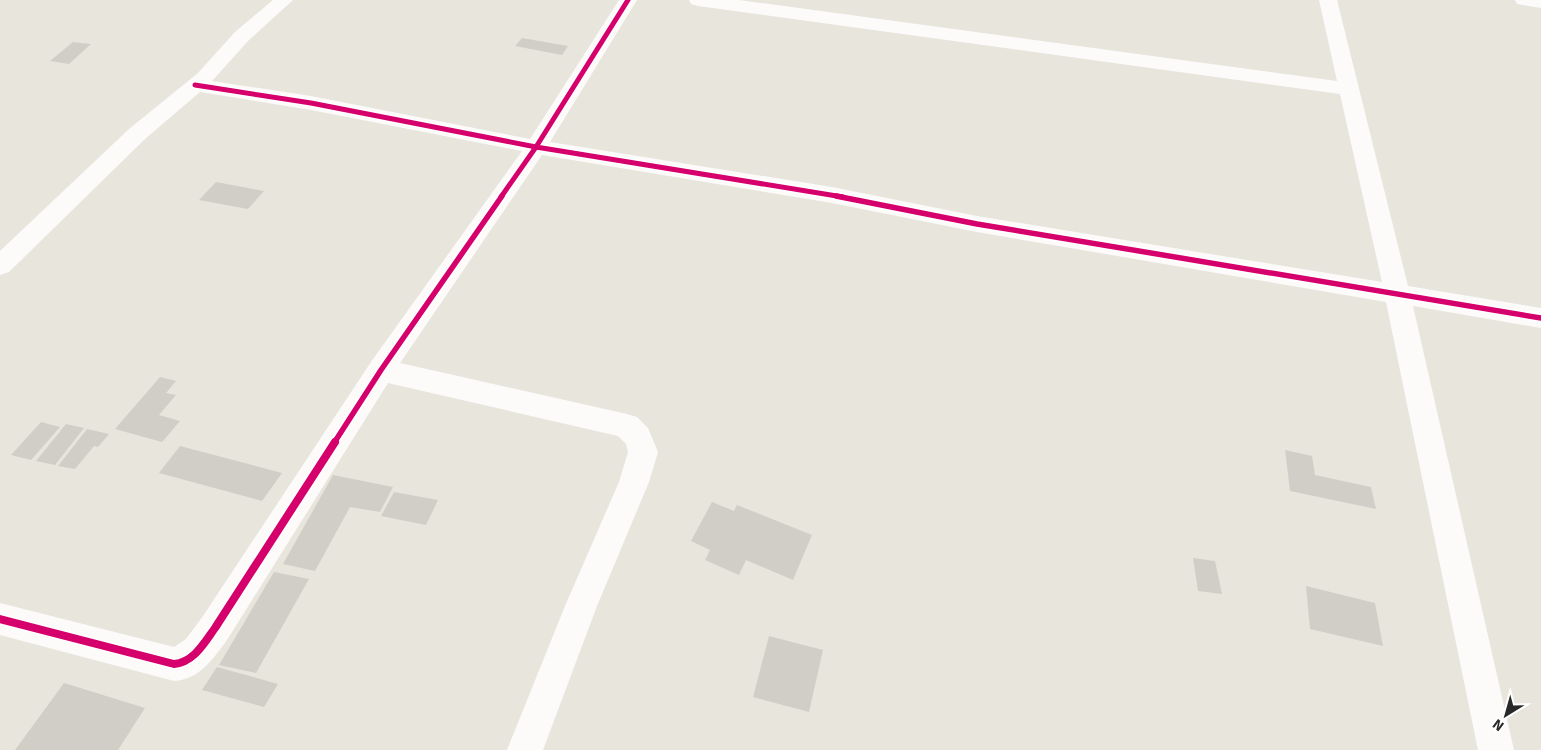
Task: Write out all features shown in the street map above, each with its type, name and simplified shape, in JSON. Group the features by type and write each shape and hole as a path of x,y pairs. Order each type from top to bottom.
{"street":[{"path":"0,266 137,134 195,85 220,62 242,36 284,0"},
{"path":"0,620 174,664 184,663 198,651 215,628 381,370 536,147 628,0"},
{"path":"698,0 1349,89"},
{"path":"1328,0 1397,293 1496,750"},
{"path":"1524,0 1541,2"},
{"path":"195,85 311,103 536,147 822,193 977,224 1541,318"},
{"path":"381,370 628,426 638,438 643,452 634,482 581,606 525,750"}],"building":[{"path":"522,38 568,46 562,55 515,46"},
{"path":"73,42 91,44 69,64 50,61"},
{"path":"216,182 264,191 248,209 199,200"},
{"path":"160,377 176,381 166,393 176,395 159,415 180,421 162,442 115,429"},
{"path":"41,422 60,427 31,460 11,455"},
{"path":"66,424 84,428 55,465 36,461"},
{"path":"87,429 109,434 98,447 94,446 75,469 58,466"},
{"path":"180,446 282,473 262,501 159,473"},
{"path":"1285,450 1312,456 1315,475 1371,487 1376,509 1290,491"},
{"path":"333,475 393,487 380,512 350,507 315,571 283,564"},
{"path":"394,492 438,500 426,525 381,516"},
{"path":"712,502 734,511 737,505 812,535 793,580 746,560 739,575 705,560 710,550 691,541"},
{"path":"1193,558 1215,561 1222,594 1198,591"},
{"path":"274,572 309,579 256,673 219,665"},
{"path":"1306,586 1375,603 1383,646 1310,629"},
{"path":"769,636 823,650 809,712 753,697"},
{"path":"217,667 278,684 264,707 202,690"},
{"path":"64,683 145,708 118,750 15,750"}],"cycle path":[{"path":"0,619 174,664 184,663 198,651 215,628 381,370 536,147 628,0"},
{"path":"195,85 311,103 536,147 832,195 977,224 1541,318"}]}
